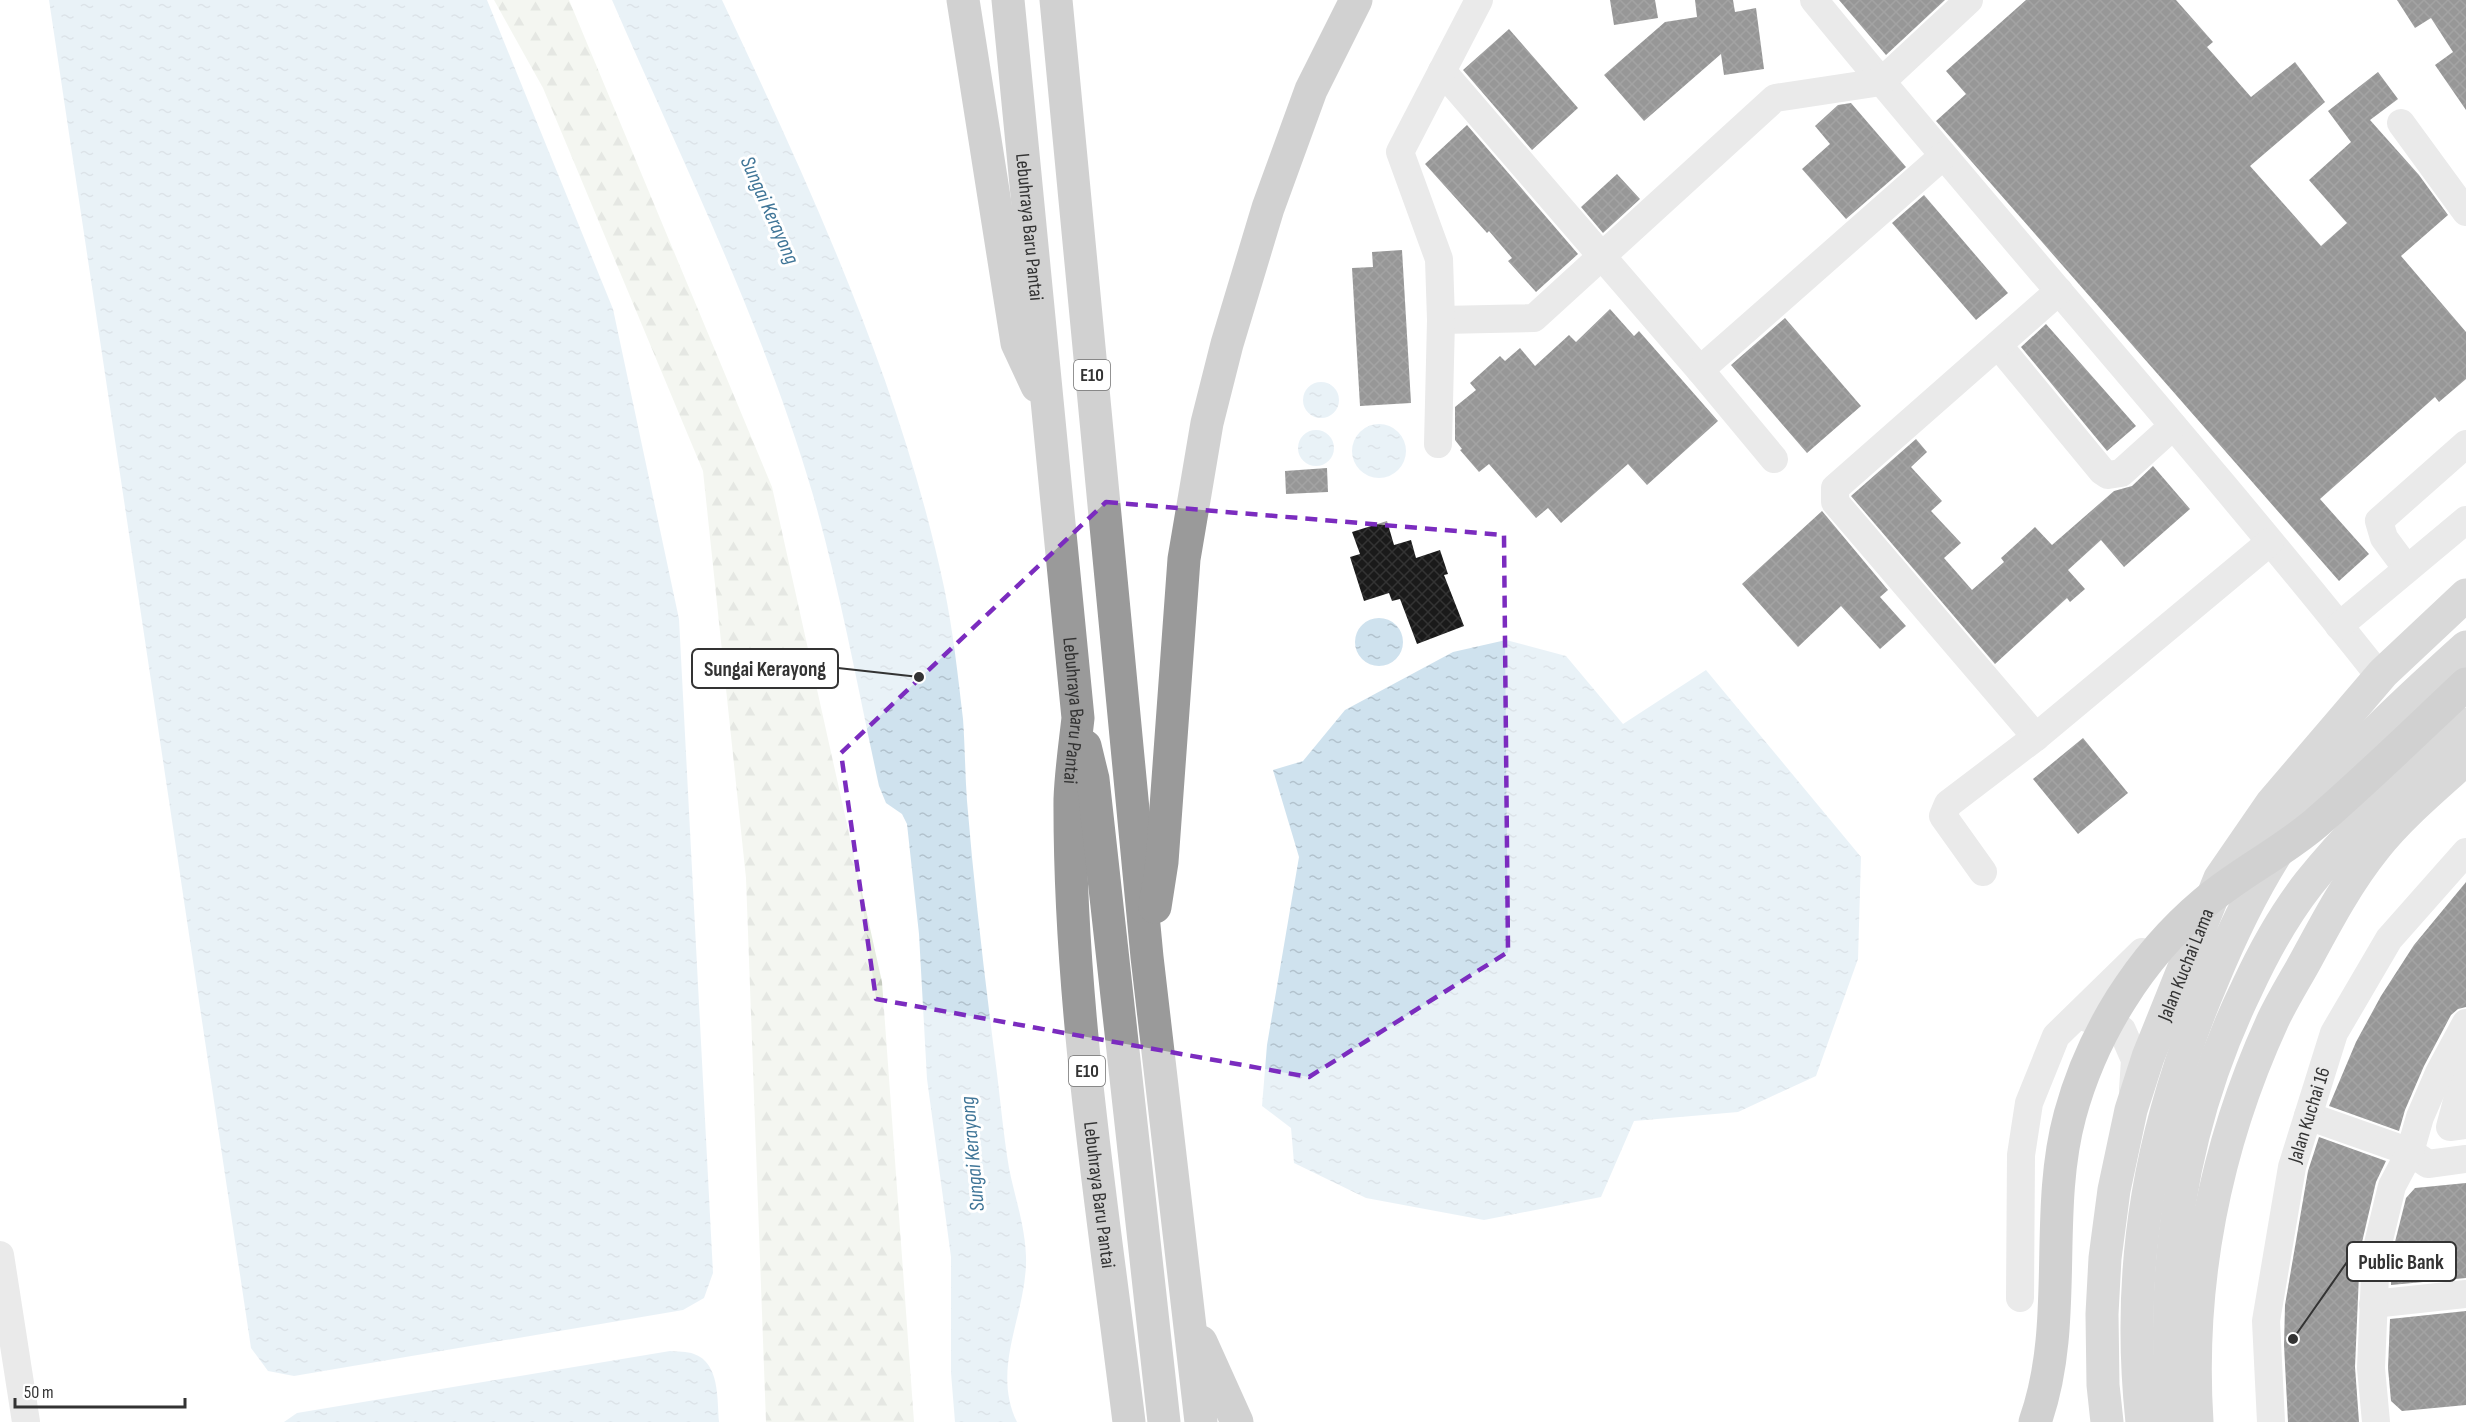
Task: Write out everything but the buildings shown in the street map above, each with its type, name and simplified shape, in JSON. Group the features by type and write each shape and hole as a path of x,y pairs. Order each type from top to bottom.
{"highway":[{"path":"963,0 1017,343 1049,412"},
{"name":"Lebuhraya Baru Pantai","path":"1008,0 1078,718 1070,797 1073,928 1089,1090 1129,1422"},
{"name":"E10","path":"1056,0 1147,957 1201,1422"},
{"path":"1147,957 1162,862 1184,559 1207,423 1227,344 1268,208 1311,90 1356,0"},
{"path":"2035,1422 2041,1408 2051,1349 2060,1174 2070,1116 2089,1061 2113,1012 2150,957 2204,903 2314,825 2466,684"},
{"path":"1078,718 1093,779 1164,1422"},
{"path":"1189,1315 1237,1422"}],"main road":[{"name":"Jalan Kuchai Lama","path":"2107,1422 2103,1385 2102,1314 2105,1258 2114,1190 2131,1110 2156,1036 2220,878 2271,804 2383,673 2466,595"},
{"name":"Jalan Kuchai Lama","path":"2142,1422 2137,1374 2137,1295 2140,1252 2151,1170 2177,1071 2191,1030 2232,934 2267,868 2292,830 2325,788 2360,750 2466,647"},
{"path":"2174,1422 2170,1381 2169,1300 2171,1254 2178,1206 2190,1146 2213,1065 2235,1012 2268,944 2308,885 2377,807 2466,724"},
{"path":"2197,1422 2194,1383 2196,1305 2213,1195 2224,1150 2248,1079 2274,1018 2341,895 2376,846 2466,759"},
{"path":"2103,1385 2124,1406 2135,1410 2166,1409 2184,1400 2194,1383"}],"street":[{"path":"1438,444 1441,320 1439,259 1400,152 1479,0"},
{"path":"1814,0 1942,156 2173,426 2374,669 2383,673"},
{"path":"1441,320 1534,318 1775,98 1881,82 1969,0"},
{"path":"1442,71 1774,459"},
{"path":"2401,123 2466,212"},
{"path":"1700,370 1942,156"},
{"path":"2036,737 1835,502 1835,488 2059,291"},
{"path":"1998,345 2102,471 2108,475 2121,473 2173,426"},
{"path":"2407,569 2384,538 2379,521 2466,444"},
{"path":"2338,626 2466,520"},
{"path":"1983,872 1943,816 1948,804 2036,737 2270,542"},
{"name":"Jalan Kuchai 16","path":"2271,1422 2266,1321 2292,1167 2334,1033 2389,939 2463,861"},
{"path":"2020,1298 2021,1155 2029,1103 2056,1036 2220,878"},
{"path":"2074,1020 2092,1018 2122,1030 2135,1060 2131,1110"},
{"path":"2376,1422 2371,1368 2376,1252 2392,1186 2410,1152 2420,1117 2439,1073 2466,1023"},
{"path":"2466,1067 2450,1126 2466,1125"},
{"path":"2308,1116 2410,1152 2428,1164 2466,1159"},
{"path":"0,1254 26,1422"},
{"path":"2373,1304 2466,1294"}],"highlighted area":[{"path":"1106,502 1504,535 1508,952 1309,1077 876,999 841,753"}],"green space":[{"path":"494,0 569,0 772,487 882,982 914,1422 766,1422 746,878 703,471 543,88"}],"water":[{"path":"49,0 487,0 613,309 679,619 713,1273 704,1298 683,1310 294,1376 268,1371 251,1348"},
{"path":"612,0 722,0 788,142 850,287 903,435 925,510 944,587 955,653 963,719 967,801 983,962 1007,1154 1025,1245 1025,1277 1012,1339 1007,1381 1010,1401 1017,1422 955,1422 951,1373 951,1257 927,1079 919,934 907,824 902,814 886,803 879,786 823,531 793,431 720,244"},
{"path":"1321,382 1334,387 1339,400 1334,413 1321,418 1308,413 1303,400 1308,387"},
{"path":"1379,424 1389,426 1398,432 1404,441 1406,451 1404,461 1398,470 1389,476 1379,478 1369,476 1360,470 1354,461 1352,451 1354,441 1360,432 1369,426"},
{"path":"1316,430 1328,436 1334,448 1328,460 1316,466 1304,460 1298,448 1304,436"},
{"path":"1374,618 1384,618 1399,628 1403,642 1402,651 1393,662 1384,666 1374,666 1359,656 1355,647 1355,637 1365,622"},
{"path":"1506,640 1566,656 1623,724 1706,670 1861,857 1858,959 1816,1076 1738,1112 1634,1121 1601,1197 1484,1220 1366,1198 1294,1163 1291,1128 1262,1106 1267,1045 1299,857 1273,770 1303,761 1345,710 1453,652"},
{"path":"670,1351 694,1354 709,1365 716,1383 719,1422 284,1422 297,1413"}],"place":[{"name":"Sungai Kerayong","path":"919,677"},
{"name":"Public Bank","path":"2293,1339"}]}
